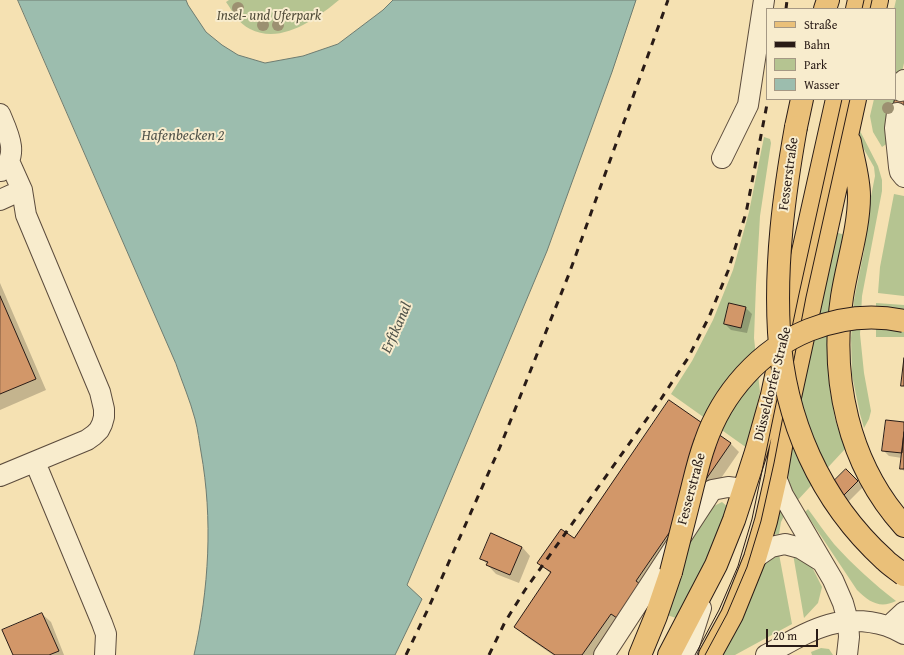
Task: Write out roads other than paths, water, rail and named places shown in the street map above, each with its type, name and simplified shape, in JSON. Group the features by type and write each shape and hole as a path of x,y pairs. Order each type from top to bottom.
{"main road":[{"name":"Fesserstraße","path":"802,100 788,171 779,259 777,298 782,367 788,397 796,424 807,452 819,478 832,499 866,542 886,561 904,575"},
{"name":"Düsseldorfer Straße","path":"669,655 716,565 734,520 756,452 772,395 837,100"},
{"name":"Düsseldorfer Straße","path":"710,655 732,615 755,558 766,521 776,477 787,412 856,100"},
{"path":"856,100 850,142 858,187 858,204 857,218 842,297 838,342 841,388 848,421 861,460 883,499 904,526"},
{"name":"Fesserstraße","path":"640,655 656,616 671,572 705,442 718,413 735,386 754,365 796,335 823,325 848,319 870,318 904,321"}],"street":[{"path":"722,158 748,105 764,0"},
{"path":"0,114 11,143 12,150 5,166 22,190 26,215 96,383 104,409 102,424 94,435 86,440 0,476"},
{"path":"897,114 895,128 899,167 900,172 904,177"},
{"path":"0,200 22,190"},
{"path":"35,462 102,622 106,634 105,655"},
{"path":"776,477 783,495 833,580 843,603 848,638"},
{"path":"604,655 712,490 728,487 744,489"},
{"path":"755,558 771,547 785,544 800,548 822,562"},
{"path":"686,655 716,565"},
{"path":"848,638 860,621 871,622 896,630 904,612"},
{"path":"766,655 815,629 832,623 848,638"}],"water":[{"path":"18,0 186,0 206,32 222,45 238,55 265,63 303,56 338,44 383,10 393,0 636,0 612,72 547,251 407,585 422,599 395,655 194,655 203,605 208,554 205,477 195,419 176,364"}],"tram line":[{"path":"862,8 864,0"},
{"path":"870,8 872,0"},
{"path":"695,655 719,610 738,566 752,519 842,100"},
{"path":"705,655 727,614 747,567 761,521 774,463 806,297 850,100"}],"railway":[{"path":"406,655 500,447 569,274 668,0"},
{"path":"786,8 787,0"},
{"path":"489,655 505,622 525,590 661,399 688,358 709,317 728,271 746,213 768,100"}],"park label":[{"name":"Insel- und Uferpark","path":"269,16"}],"water label":[{"name":"Hafenbecken 2","path":"183,136"},
{"name":"Erftkanal","path":"397,328"}]}
